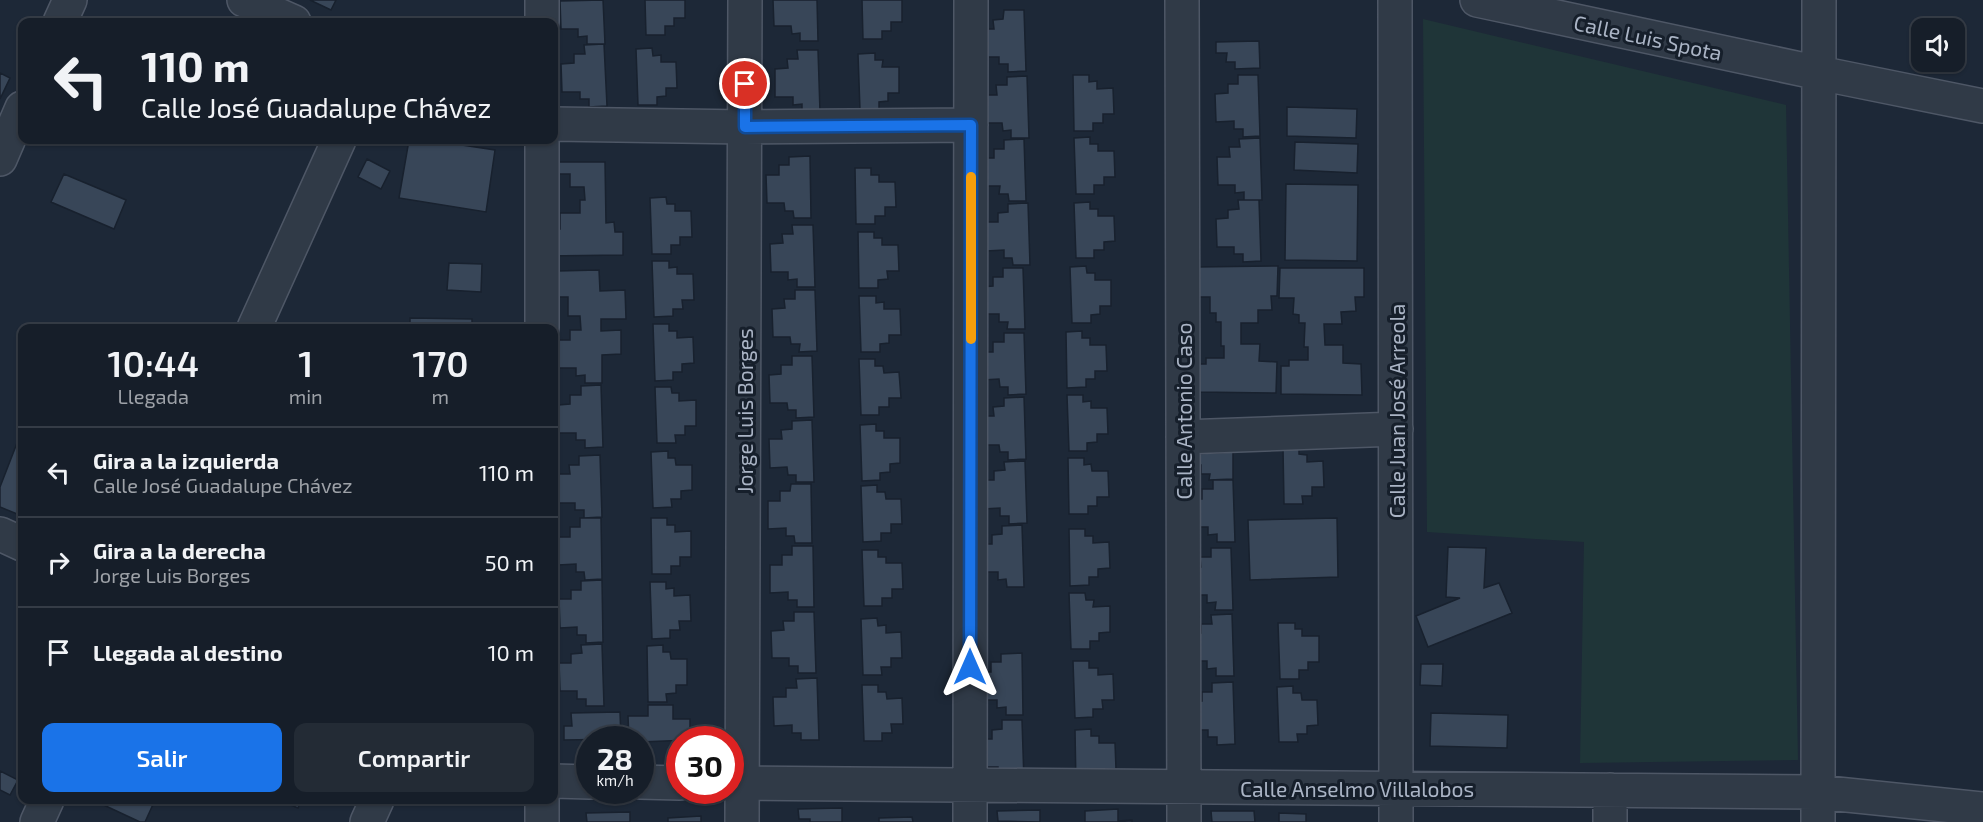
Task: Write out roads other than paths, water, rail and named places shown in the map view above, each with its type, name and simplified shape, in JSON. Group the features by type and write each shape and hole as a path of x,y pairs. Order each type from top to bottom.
{"street":[{"path":"62,18 70,0"},
{"path":"244,0 285,18"},
{"path":"542,0 542,18"},
{"name":"Jorge Luis Borges","path":"737,726 745,0"},
{"path":"970,822 971,0"},
{"name":"Calle Antonio Caso","path":"1182,0 1184,822"},
{"name":"Calle Juan José Arreola","path":"1395,0 1396,822"},
{"name":"Calle Luis Spota","path":"1477,0 1983,106"},
{"path":"1818,807 1819,0"},
{"path":"0,159 18,117"},
{"path":"558,124 745,127 971,125"},
{"path":"256,324 337,144"},
{"path":"542,144 542,324"},
{"path":"1184,437 1396,429"},
{"path":"0,534 18,542"},
{"path":"558,782 576,782"},
{"name":"Calle Anselmo Villalobos","path":"744,783 1396,789 1610,806 1983,809"},
{"path":"37,822 45,804"},
{"path":"367,822 375,804"},
{"path":"542,804 542,822"},
{"name":"Jorge Luis Borges","path":"739,804 742,822"}]}
